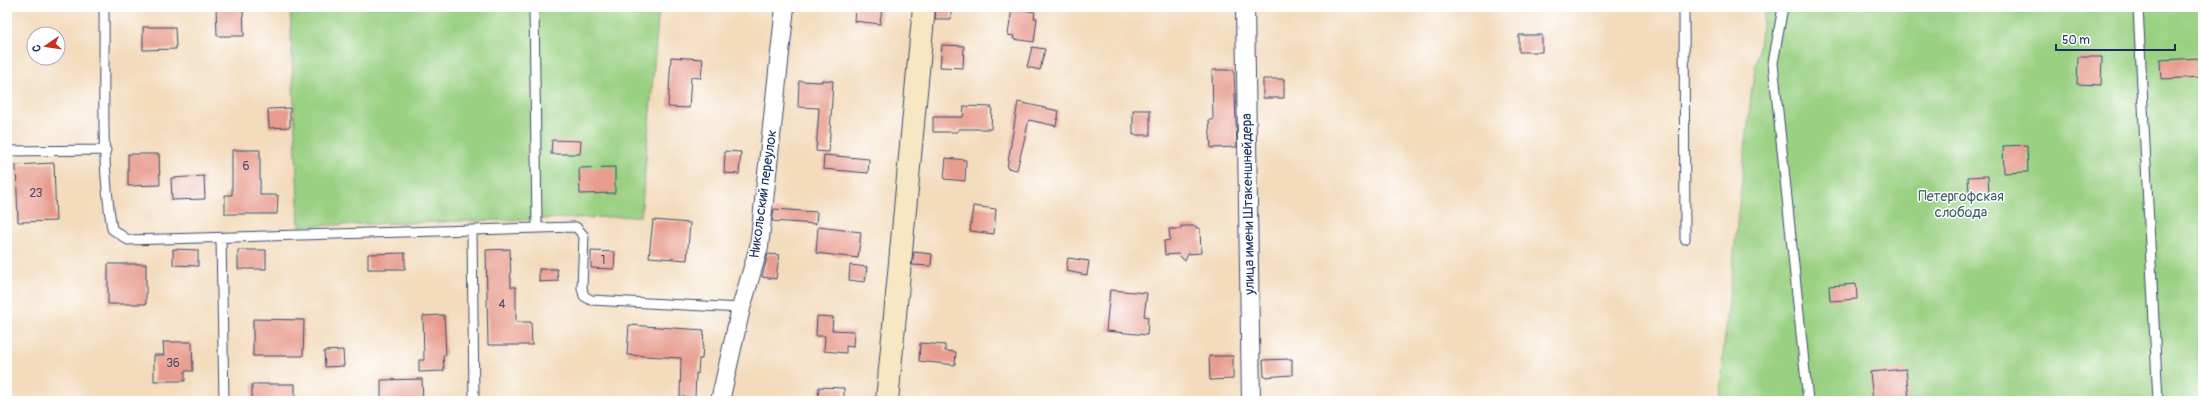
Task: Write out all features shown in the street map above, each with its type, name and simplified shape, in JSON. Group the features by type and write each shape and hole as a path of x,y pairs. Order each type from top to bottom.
{"street":[{"name":"Никольский переулок","path":"720,401 741,308 759,247 785,7"},
{"path":"888,401 924,7"},
{"name":"улица имени Штакеншнейдера","path":"1245,7 1251,401"}],"lane":[{"path":"104,7 106,150 109,209 112,229 128,240 472,231 537,226 576,227 584,236 582,288 584,296 591,300 741,308"},
{"path":"534,7 537,226"},
{"path":"1684,7 1684,239"},
{"path":"1783,7 1773,64 1808,401"},
{"path":"2138,7 2158,401"},
{"path":"7,151 106,150"},
{"path":"472,231 474,401"},
{"path":"221,238 224,401"}],"green space":[{"path":"290,7 659,7 641,216 299,226"},
{"name":"Петергофская слобода","path":"1765,7 2203,7 2203,401 1718,401 1751,95"}],"building":[{"path":"216,7 243,7 244,36 217,36"},
{"path":"855,7 882,7 880,24 854,21"},
{"path":"936,7 951,7 951,19 935,19"},
{"path":"1012,8 1035,12 1034,18 1037,18 1034,42 1013,39 1014,36 1008,35"},
{"path":"143,27 175,27 176,49 143,50"},
{"path":"1519,35 1542,35 1542,52 1519,52"},
{"path":"942,45 964,46 963,68 940,67"},
{"path":"1032,47 1045,49 1040,70 1027,67"},
{"path":"671,57 703,59 701,78 691,77 689,108 668,107"},
{"path":"2078,57 2102,57 2101,85 2077,84"},
{"path":"2201,58 2202,77 2161,79 2160,60"},
{"path":"1212,70 1234,70 1237,147 1211,148 1209,120 1213,120"},
{"path":"1263,79 1284,79 1284,98 1263,98"},
{"path":"822,80 833,81 829,152 816,151 819,108 798,107 799,81 822,82"},
{"path":"1018,102 1059,111 1056,126 1029,120 1017,170 1007,168"},
{"path":"964,106 992,107 991,129 958,129 958,132 933,132 933,117 963,117"},
{"path":"290,108 290,127 269,128 268,109"},
{"path":"1133,110 1150,110 1150,135 1133,135"},
{"path":"552,140 581,141 580,154 551,154"},
{"path":"2027,145 2028,172 2004,173 2003,146"},
{"path":"232,150 260,150 260,195 278,195 277,214 225,214 225,195 232,195"},
{"path":"725,151 741,152 739,174 724,173"},
{"path":"128,154 159,154 160,185 128,186"},
{"path":"824,155 869,159 868,173 823,169"},
{"path":"946,158 966,160 965,181 944,179"},
{"path":"54,163 56,221 18,222 16,165"},
{"path":"615,167 615,193 580,194 579,168"},
{"path":"204,176 205,199 172,200 171,178"},
{"path":"1988,176 1989,193 1969,194 1968,177"},
{"path":"973,206 996,209 994,234 970,231"},
{"path":"774,209 817,212 816,224 772,221"},
{"path":"653,220 690,223 687,260 649,257"},
{"path":"1181,226 1196,226 1196,228 1200,228 1201,253 1188,254 1185,261 1178,254 1165,255 1164,241 1170,240 1169,229 1181,229"},
{"path":"818,227 861,232 858,258 816,253"},
{"path":"173,249 198,250 198,266 173,265"},
{"path":"510,249 511,287 516,287 516,322 531,322 532,345 488,345 486,250"},
{"path":"238,250 266,250 266,269 238,269"},
{"path":"591,251 615,252 614,269 591,268"},
{"path":"914,252 932,254 931,266 912,265"},
{"path":"405,253 405,269 368,269 368,254"},
{"path":"768,254 779,255 776,279 762,277"},
{"path":"1068,258 1089,261 1087,275 1066,271"},
{"path":"108,264 146,264 146,304 108,304"},
{"path":"850,265 867,267 865,282 849,280"},
{"path":"539,269 557,269 558,281 539,282"},
{"path":"1856,284 1857,299 1830,301 1829,286"},
{"path":"1110,290 1147,293 1144,316 1148,317 1147,335 1106,331"},
{"path":"444,315 446,355 443,355 444,371 419,372 419,360 424,360 423,316"},
{"path":"817,316 833,317 832,330 854,331 853,347 846,346 846,353 824,351 825,336 816,336"},
{"path":"253,319 304,320 303,356 253,356"},
{"path":"629,325 704,330 702,359 699,359 698,374 696,373 695,397 680,397 681,358 627,355"},
{"path":"163,342 192,342 193,371 185,371 185,381 154,381 154,355 164,355"},
{"path":"920,343 945,345 945,351 956,352 955,365 919,361"},
{"path":"343,350 344,366 325,367 324,351"},
{"path":"1209,356 1233,356 1233,379 1210,380"},
{"path":"1292,359 1292,375 1264,377 1263,360"},
{"path":"1906,369 1909,400 1873,401 1870,372"},
{"path":"422,379 423,401 381,401 381,380"},
{"path":"252,384 295,384 295,401 252,401"},
{"path":"819,387 844,388 844,401 818,401"}]}
